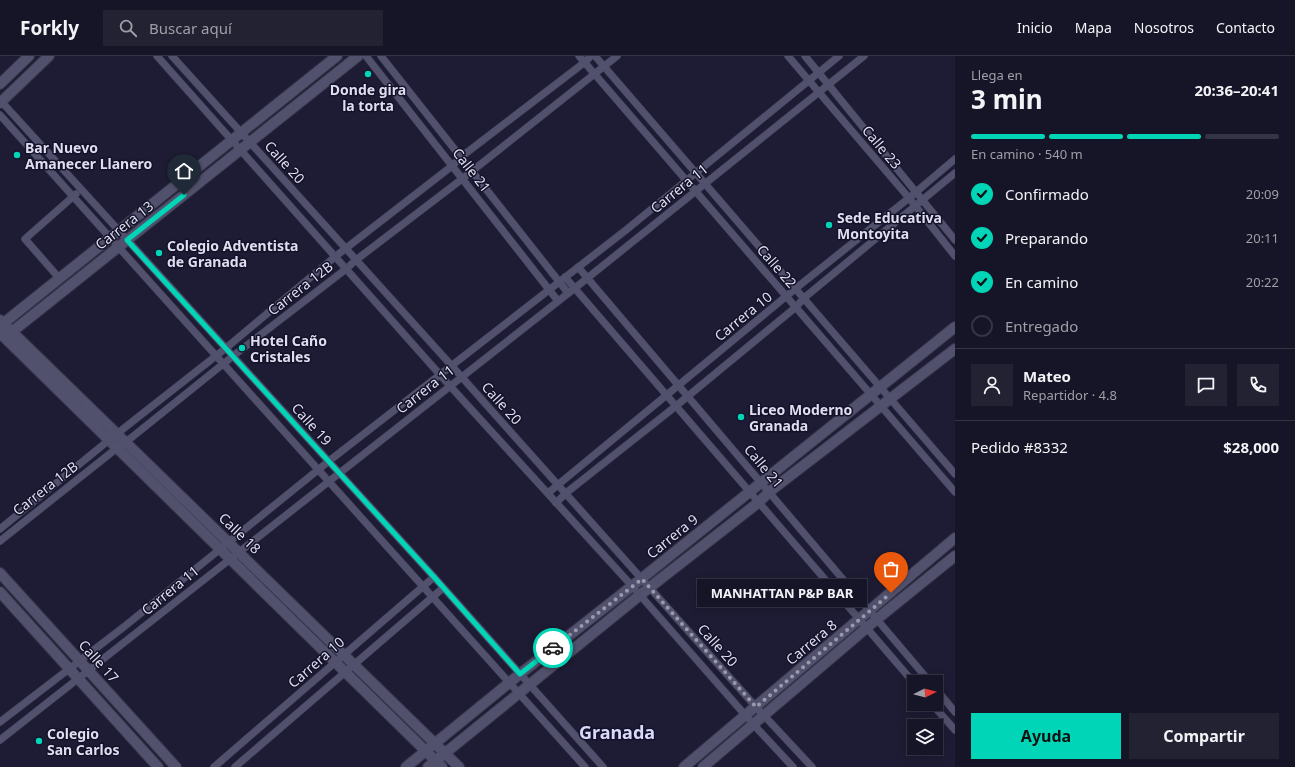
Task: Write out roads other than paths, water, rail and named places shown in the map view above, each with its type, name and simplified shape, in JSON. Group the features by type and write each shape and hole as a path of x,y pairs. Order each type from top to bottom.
{"street":[{"path":"0,84 30,56"},
{"path":"0,101 50,56"},
{"name":"Calle 20","path":"157,56 450,386 632,586 753,724 793,767"},
{"name":"Calle 20","path":"172,56 558,484 756,707 812,767"},
{"name":"Carrera 13","path":"3,330 59,278 337,56"},
{"name":"Carrera 13","path":"3,330 119,247 358,56"},
{"name":"Calle 21","path":"366,56 558,301"},
{"name":"Calle 21","path":"381,56 461,158 562,279 574,288 908,675"},
{"name":"Calle 22","path":"579,56 955,492"},
{"name":"Carrera 12B","path":"0,529 109,440 226,348 336,256 591,56"},
{"name":"Calle 22","path":"595,56 955,474"},
{"name":"Carrera 12B","path":"0,541 233,356 462,179 617,56"},
{"name":"Calle 23","path":"788,56 909,198 955,256"},
{"name":"Calle 23","path":"805,56 955,240"},
{"name":"Carrera 11","path":"0,722 125,626 228,541 526,306 626,230 695,172 839,56"},
{"name":"Carrera 11","path":"0,740 558,301 864,56"},
{"name":"Calle 19","path":"0,101 329,461 603,767"},
{"name":"Calle 19","path":"0,115 585,767"},
{"path":"44,164 52,157"},
{"name":"Carrera 10","path":"548,493 795,289 917,192 955,159"},
{"name":"Carrera 10","path":"556,503 566,493 676,406 796,307 804,298 916,207 955,173"},
{"path":"59,278 25,240 82,190"},
{"name":"Calle 21","path":"578,267 924,675"},
{"name":"Calle 21","path":"562,279 568,293"},
{"path":"177,312 185,303"},
{"path":"526,306 536,318"},
{"name":"Carrera 9","path":"406,767 520,674 642,579 955,327"},
{"name":"Calle 18","path":"3,330 118,434 459,767"},
{"name":"Calle 18","path":"3,330 117,448 425,751 435,765"},
{"name":"Carrera 9","path":"435,765 444,753 649,587 769,492 955,349"},
{"path":"251,394 259,385"},
{"name":"Carrera 8","path":"684,767 955,538"},
{"name":"Carrera 8","path":"703,767 877,619 955,556"},
{"name":"Calle 17","path":"0,573 176,767"},
{"name":"Carrera 10","path":"214,767 434,577"},
{"name":"Carrera 10","path":"235,767 443,588"},
{"name":"Calle 17","path":"0,592 158,767"},
{"path":"387,618 395,630"},
{"path":"125,626 134,636"},
{"path":"943,698 955,712"},
{"path":"938,711 955,730"}],"place":[{"name":"Donde gira la torta","path":"368,74"},
{"name":"Bar Nuevo Amanecer Llanero","path":"17,155"},
{"name":"Sede Educativa Montoyita","path":"829,225"},
{"name":"Colegio Adventista de Granada","path":"159,253"},
{"name":"Hotel Caño Cristales","path":"242,348"},
{"name":"Liceo Moderno Granada","path":"741,417"},
{"name":"MANHATTAN P&P BAR","path":"891,593"},
{"name":"Colegio San Carlos","path":"39,741"}],"district":[{"name":"Granada","path":"617,732"}]}
